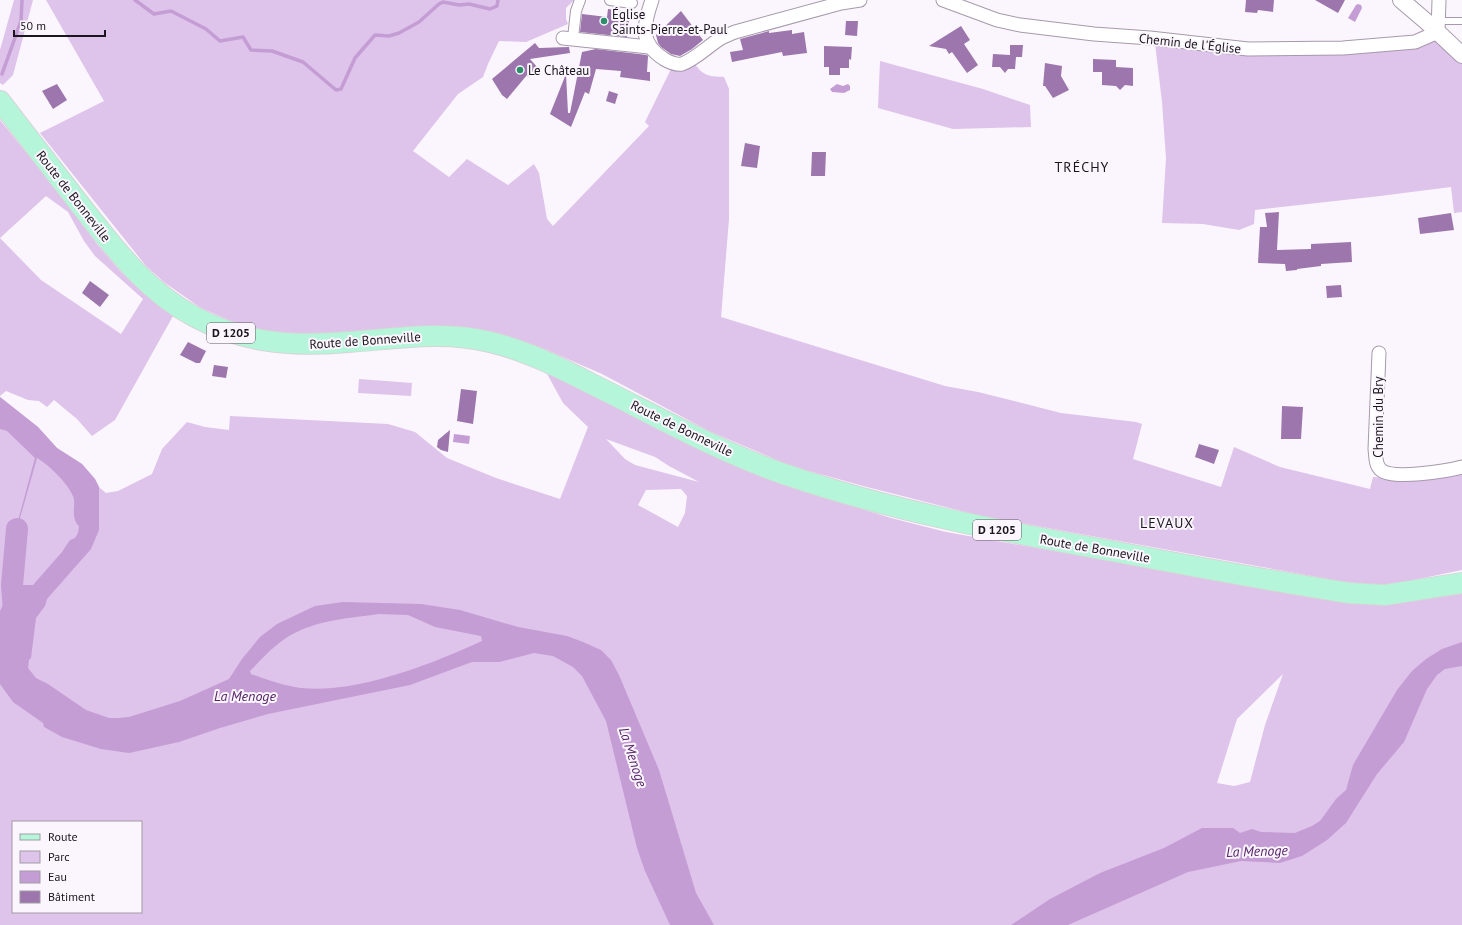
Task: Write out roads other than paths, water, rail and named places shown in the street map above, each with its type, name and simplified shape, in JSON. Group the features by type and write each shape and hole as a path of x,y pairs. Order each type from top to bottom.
{"main road":[{"name":"Route de Bonneville","path":"0,101 98,227 139,276 175,306 192,316 227,332 258,340 280,343 346,343 432,335 484,340 536,357 753,463 819,486 893,507 1021,535 1349,593 1386,595 1462,583"}],"street":[{"path":"580,0 568,38 649,47 667,61 680,64 688,61 721,38 735,32 841,3 860,0"},
{"path":"610,0 632,2"},
{"path":"649,47 646,37 646,24 652,0"},
{"name":"Chemin de l'Église","path":"944,0 997,20 1020,25 1094,34 1150,38 1248,49 1343,48 1415,42 1438,26"},
{"path":"1401,0 1438,26 1462,55"},
{"path":"1438,26 1439,0"},
{"name":"Chemin du Bry","path":"1379,353 1375,449 1378,466 1385,472 1394,474 1430,472 1462,467"}],"lane":[{"path":"1438,26 1462,21"}],"water":[{"path":"1358,4 1361,5 1362,8 1355,22 1348,18"},
{"path":"837,84 843,86 848,84 850,86 850,90 844,93 832,92 830,89"},
{"name":"La Menoge","path":"0,397 38,427 57,448 82,464 95,479 99,487 99,530 91,549 47,599 45,606 36,618 31,658 29,660 28,668 36,678 48,684 86,710 109,718 129,717 180,701 229,679 242,659 260,637 277,624 315,606 343,602 421,604 460,610 518,627 567,636 601,650 611,660 619,675 659,770 696,893 714,925 670,925 645,871 637,848 606,721 582,676 573,667 553,656 534,653 499,662 472,662 410,685 268,714 179,742 129,753 101,749 62,737 44,727 43,723 13,702 0,684 0,611 12,585 19,517 35,458 7,431 0,429","holes":["37,458 47,465 64,482 72,494 74,499 74,517 79,526 78,533 75,538 70,540 62,552 33,585 14,585 20,518","379,614 408,615 435,627 481,636 482,641 417,668 369,682 345,686 323,689 301,688 269,681 251,674 250,671 273,648 289,636 311,626 333,620"]},
{"path":"454,434 470,436 469,444 453,442"},
{"name":"La Menoge","path":"1462,642 1462,666 1445,669 1437,675 1427,689 1404,742 1377,774 1346,823 1327,840 1302,856 1280,863 1241,861 1188,872 1068,925 1011,925 1050,899 1100,873 1164,848 1202,828 1233,828 1240,833 1252,829 1261,832 1295,833 1320,821 1336,799 1346,790 1353,765 1397,690 1412,671 1426,659 1442,649"}],"waterway":[{"path":"2,74 21,21 22,0"},
{"path":"135,0 154,14 171,11 206,29 220,41 243,37 251,50 272,51 303,62 336,90 341,89 355,58 375,35 389,36 399,33 419,22 443,2 459,5 469,4 490,9 497,6 498,0"},
{"name":"La Menoge","path":"14,610 12,585 17,529"}],"place":[{"name":"Église Saints-Pierre-et-Paul","path":"604,21"},
{"name":"Le Château","path":"520,70"}],"district":[{"name":"TRÉCHY","path":"1082,167"},
{"name":"LEVAUX","path":"1167,523"}]}
